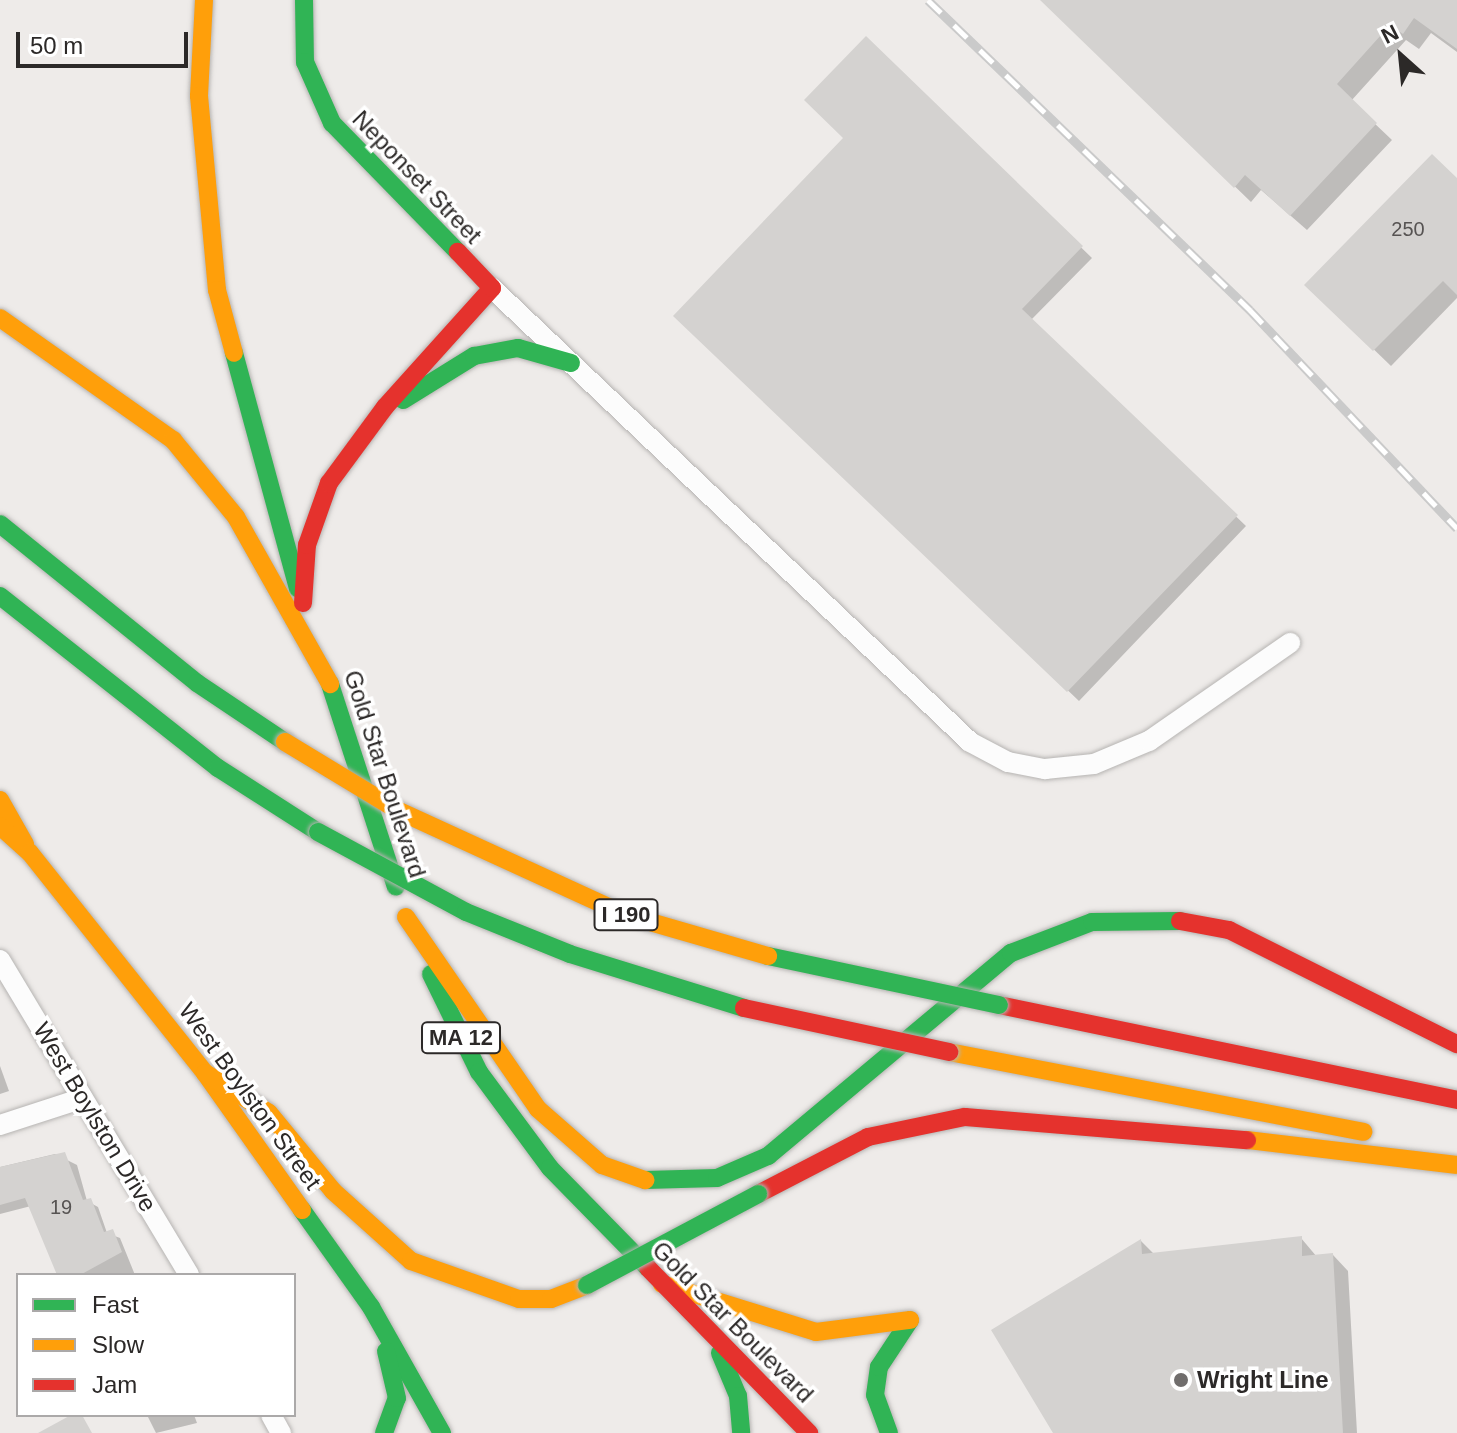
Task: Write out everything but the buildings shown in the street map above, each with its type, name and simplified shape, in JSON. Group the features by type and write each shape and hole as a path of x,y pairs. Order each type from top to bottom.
{"main road":[{"path":"192,0 202,51"},
{"name":"Gold Star Boulevard","path":"204,0 204,189 217,290 264,484 406,917 498,1100 550,1168 809,1433"},
{"name":"Neponset Street","path":"304,0 305,62 332,123 492,288"},
{"path":"303,603 307,545 322,496 380,413 492,288"},
{"path":"0,318 104,385 173,440 236,517 330,684"},
{"path":"0,329 104,385"},
{"path":"380,413 474,356 518,348 571,363"},
{"name":"I 190","path":"0,524 197,683 285,742 399,811 626,915 728,947 1457,1100"},
{"name":"I 190","path":"0,596 218,768 318,832 466,912 570,954 746,1009 1457,1156"},
{"name":"West Boylston Street","path":"0,800 30,853 205,1073 371,1307 442,1433"},
{"path":"0,826 30,853"},
{"path":"406,917 538,1109 602,1165 658,1184 717,1178 768,1156 1011,953 1092,922 1159,917 1229,930 1457,1044"},
{"path":"205,1073 269,1113 333,1191 411,1261 511,1298 551,1299 587,1285 868,1137 965,1117 1167,1130 1457,1165"},
{"path":"662,1284 816,1332 910,1320 879,1367 875,1395 889,1433"},
{"path":"371,1307 397,1398 384,1433"},
{"path":"704,1326 735,1385 741,1433"},
{"path":"430,1408 456,1433"}],"street":[{"path":"492,288 970,742 1008,762 1045,769 1094,764 1149,741 1290,643"},
{"name":"West Boylston Drive","path":"0,960 188,1273"},
{"path":"0,1125 83,1098"}],"railway":[{"path":"928,0 1250,310 1457,528"}],"traffic: fast":[{"path":"304,0 305,62 332,123 458,252"},
{"path":"403,400 474,356 518,348 571,363"},
{"path":"234,353 298,588"},
{"path":"0,524 197,683 285,742"},
{"path":"0,596 218,768 318,832"},
{"path":"330,684 396,887"},
{"path":"318,832 466,912 570,954 744,1008"},
{"path":"645,1180 717,1178 768,1156 1011,953 1092,922 1180,921"},
{"path":"768,956 999,1005"},
{"path":"431,974 479,1072 550,1168 648,1268"},
{"path":"587,1285 758,1194"},
{"path":"302,1210 371,1307 442,1433"},
{"path":"889,1433 875,1395 879,1367 910,1320"},
{"path":"384,1433 397,1398 386,1351"},
{"path":"720,1353 738,1396 741,1433"}],"traffic: slow":[{"path":"204,0 199,96 217,290 234,353"},
{"path":"0,318 173,440 236,517 330,684"},
{"path":"285,742 399,811 626,915 768,956"},
{"path":"0,800 25,844"},
{"path":"0,826 30,853"},
{"path":"30,853 205,1073 302,1210"},
{"path":"406,917 538,1109 602,1165 645,1180"},
{"path":"949,1052 1363,1132"},
{"path":"205,1073 269,1113 333,1191 411,1261 519,1299 551,1299 587,1285"},
{"path":"1247,1140 1457,1165"},
{"path":"662,1284 816,1332 910,1320"}],"traffic: jam":[{"path":"303,603 307,545 329,483 385,407 492,288 458,252"},
{"path":"1180,921 1229,930 1457,1044"},
{"path":"999,1005 1457,1100"},
{"path":"744,1008 949,1052"},
{"path":"758,1194 868,1137 965,1117 1247,1140"},
{"path":"648,1268 809,1433"}],"place":[{"name":"Wright Line","path":"1181,1380"}]}
